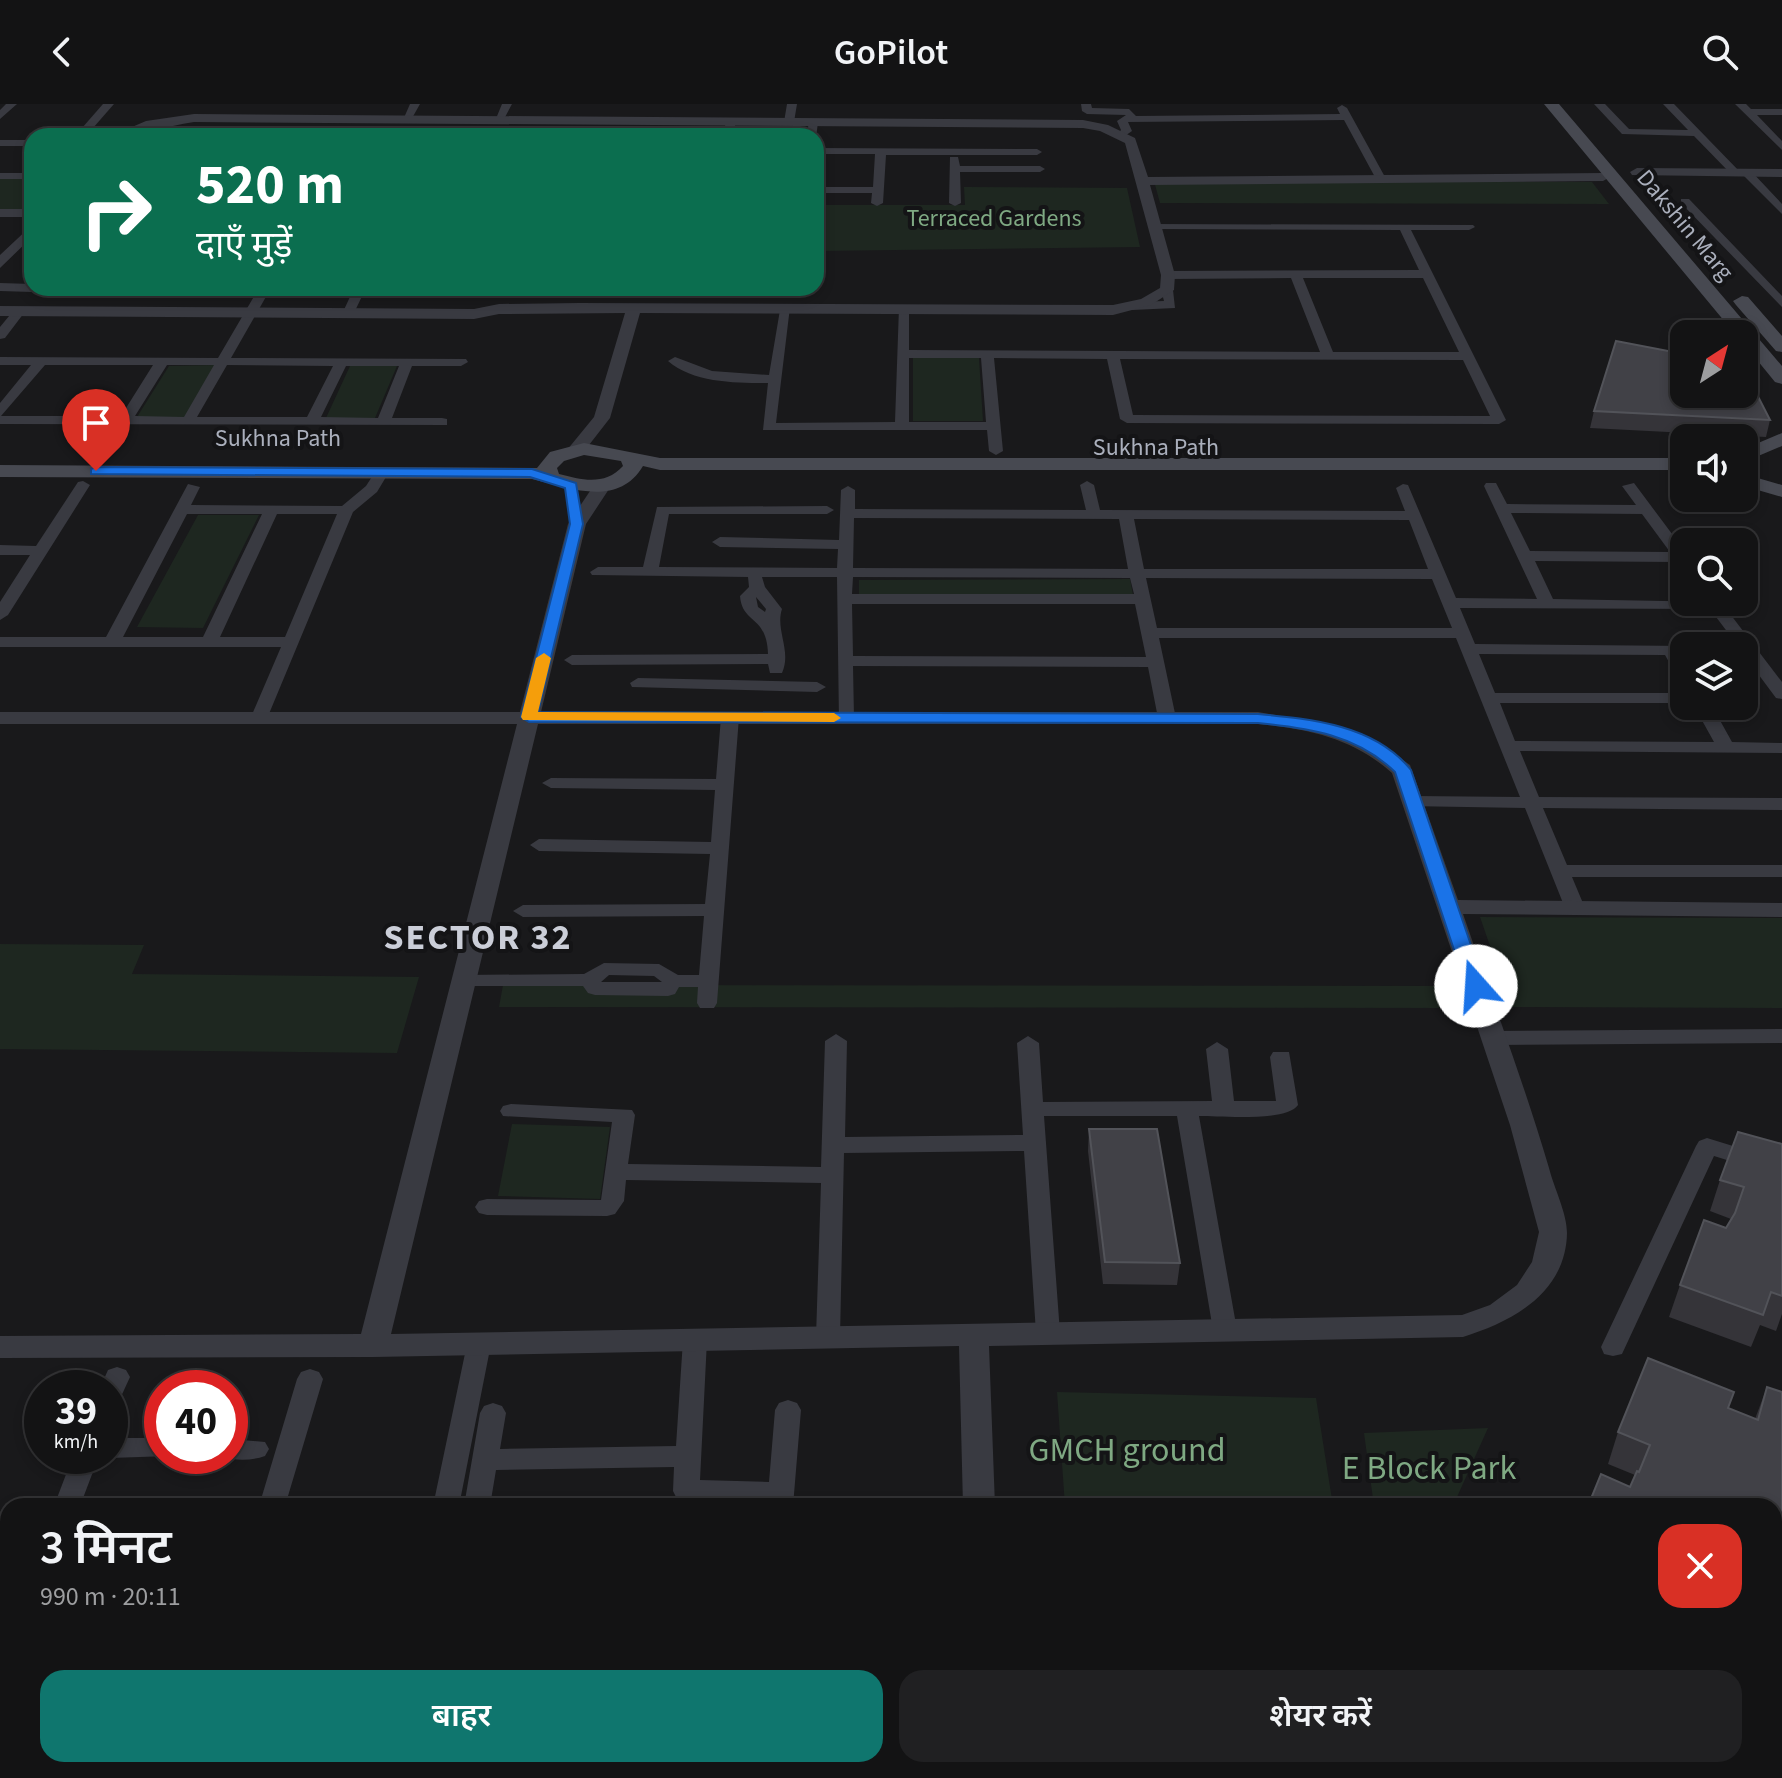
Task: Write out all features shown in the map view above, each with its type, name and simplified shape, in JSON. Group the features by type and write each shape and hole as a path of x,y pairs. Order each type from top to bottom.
{"main road":[{"name":"Dakshin Marg","path":"1551,104 1782,378"},
{"name":"Dakshin Marg","path":"1571,104 1675,220"},
{"name":"Dakshin Marg","path":"1730,286 1782,347"},
{"path":"1758,450 1782,439"},
{"path":"576,450 609,450 630,468 602,486 572,486 552,468 576,450"},
{"path":"1758,463 1782,462"},
{"name":"Sukhna Path","path":"0,463 523,464 552,468"},
{"name":"Sukhna Path","path":"630,468 660,464 1670,464"},
{"name":"Sukhna Path","path":"0,471 532,473 552,468"},
{"name":"Sukhna Path","path":"630,468 662,472 1670,474"},
{"path":"1758,476 1782,475"},
{"path":"1758,482 1782,491"}],"street":[{"path":"87,128 109,104"},
{"path":"407,118 415,104"},
{"path":"499,119 507,104"},
{"path":"651,121 655,104"},
{"path":"789,122 792,104"},
{"path":"1086,104 1087,111 1129,112 1133,119"},
{"path":"1341,104 1380,177"},
{"path":"1599,104 1626,132 1696,133"},
{"path":"1668,104 1782,211"},
{"path":"1744,108 1782,112"},
{"path":"1744,108 1776,136 1782,147"},
{"path":"1122,135 1127,131 1122,121 1133,119 1347,117"},
{"path":"139,128 194,118 1083,124 1122,135 1131,141 1168,282"},
{"path":"565,128 568,119"},
{"path":"730,128 731,121"},
{"path":"813,122 813,128"},
{"path":"1032,123 1042,182"},
{"path":"0,143 24,143"},
{"path":"824,151 1037,152"},
{"path":"824,191 877,196 881,152"},
{"path":"955,203 954,164 1040,169"},
{"path":"1637,172 1782,173"},
{"path":"0,176 24,176"},
{"path":"1141,181 1603,177"},
{"path":"1685,201 1782,303"},
{"path":"0,213 24,213"},
{"path":"1675,220 1698,214"},
{"path":"1155,226 1469,227"},
{"path":"1113,355 1127,419 1499,420 1404,227"},
{"path":"0,264 24,239"},
{"path":"0,311 474,314 499,309 1113,310 1132,306 1168,282 1295,274 1429,274"},
{"path":"1295,274 1328,355"},
{"path":"0,287 24,288"},
{"path":"188,421 260,296"},
{"path":"349,312 356,296"},
{"path":"499,309 504,296"},
{"path":"576,450 602,418 634,309"},
{"path":"786,310 768,427 994,426"},
{"path":"902,426 903,310"},
{"path":"0,335 18,313"},
{"path":"904,354 1469,356"},
{"path":"987,354 996,451"},
{"path":"0,361 461,362"},
{"path":"0,412 41,361"},
{"path":"675,361 694,372 721,379 776,379"},
{"path":"125,421 162,362"},
{"path":"312,421 341,362"},
{"path":"383,422 407,362"},
{"path":"602,418 609,450"},
{"path":"0,420 442,422"},
{"path":"260,717 346,510 372,489 382,472"},
{"path":"0,615 83,485"},
{"path":"1087,485 1094,514"},
{"path":"572,486 577,524"},
{"path":"373,1346 577,524 602,486"},
{"path":"1491,486 1547,602"},
{"path":"1629,486 1670,542"},
{"path":"112,642 193,487"},
{"path":"1403,488 1575,908"},
{"path":"845,718 844,599 848,490"},
{"path":"1501,508 1646,510"},
{"path":"182,509 346,510"},
{"path":"713,573 728,509"},
{"path":"209,642 271,510"},
{"path":"788,544 791,510"},
{"path":"650,572 660,511 827,510"},
{"path":"848,513 1413,516"},
{"path":"1125,514 1140,599 1167,718"},
{"path":"720,542 845,545"},
{"path":"0,550 43,551"},
{"path":"1525,556 1670,559"},
{"path":"598,572 713,573 756,581 845,575 1436,574"},
{"path":"756,581 748,596 748,605 753,613 769,624 777,659 775,686"},
{"path":"844,599 1140,599"},
{"path":"1449,603 1670,603"},
{"path":"1149,633 1461,633"},
{"path":"0,642 292,642"},
{"path":"1469,649 1670,650"},
{"path":"572,660 777,659"},
{"path":"665,661 635,690 817,687"},
{"path":"844,661 1154,662"},
{"path":"1758,664 1782,694"},
{"path":"1489,698 1670,698"},
{"path":"707,1003 712,910 730,717"},
{"path":"0,718 1258,718 1308,723 1340,731 1383,751 1402,770 1493,1038 1553,1232 1546,1263 1527,1293 1500,1313 1463,1326 373,1346 0,1347"},
{"path":"1711,720 1726,747"},
{"path":"1509,746 1782,748"},
{"path":"551,783 725,785"},
{"path":"1413,802 1782,804"},
{"path":"539,845 718,848"},
{"path":"1560,871 1782,871"},
{"path":"1449,907 1782,910"},
{"path":"523,911 712,910"},
{"path":"463,981 589,980 595,988 668,989 673,981 707,981"},
{"path":"1493,1038 1782,1036"},
{"path":"828,1337 836,1041"},
{"path":"1028,1043 1048,1333"},
{"path":"1217,1049 1224,1108"},
{"path":"1032,1109 1187,1109 1287,1105 1281,1057"},
{"path":"1187,1109 1225,1330"},
{"path":"487,1207 607,1208 612,1201 624,1115 511,1111"},
{"path":"833,1145 1035,1143"},
{"path":"1613,1347 1707,1146 1782,1169"},
{"path":"617,1172 832,1175"},
{"path":"974,1335 979,1498"},
{"path":"695,1340 686,1491 769,1498"},
{"path":"448,1498 479,1344"},
{"path":"274,1498 310,1379"},
{"path":"781,1498 788,1410"},
{"path":"478,1498 493,1413"},
{"path":"484,1460 688,1456"},
{"path":"70,1498 79,1474"}],"green space":[{"path":"0,178 24,178 24,209 0,209"},
{"path":"1154,181 1592,182 1609,204 1160,203"},
{"name":"Terraced Gardens","path":"964,187 1127,188 1140,247 824,251 824,205 965,205"},
{"path":"913,358 979,358 983,421 913,421"},
{"path":"216,365 186,417 137,417 169,366"},
{"path":"350,366 397,366 375,418 326,418"},
{"path":"198,515 259,515 203,628 137,627"},
{"path":"1130,579 1133,595 859,596 859,580"},
{"path":"1480,917 1782,918 1782,1008 1511,1007"},
{"path":"0,944 144,945 132,974 419,977 397,1053 0,1049"},
{"path":"503,985 1447,986 1455,1008 499,1007"},
{"path":"512,1124 610,1127 600,1199 498,1196"},
{"name":"GMCH ground","path":"1057,1392 1316,1398 1332,1498 1064,1498"},
{"name":"E Block Park","path":"1488,1428 1457,1498 1373,1498 1364,1433"}],"building":[{"path":"1616,341 1670,351 1670,408 1758,408 1758,396 1770,420 1594,411"},
{"path":"1089,1129 1157,1129 1180,1263 1105,1262"},
{"path":"1738,1132 1782,1144 1782,1296 1771,1292 1763,1315 1680,1285 1704,1220 1726,1228 1735,1213 1744,1187 1720,1180"},
{"path":"1648,1358 1734,1392 1728,1408 1758,1420 1767,1387 1782,1392 1782,1498 1591,1498 1601,1474 1630,1487 1650,1445 1618,1432"}],"slow traffic":[{"path":"544,658 529,717 834,718"}],"district":[{"name":"SECTOR 32","path":"478,937"}],"route":[{"path":"96,471 532,473 572,486 577,524 529,717 1258,718 1308,723 1340,731 1383,751 1402,770 1476,986"}]}
